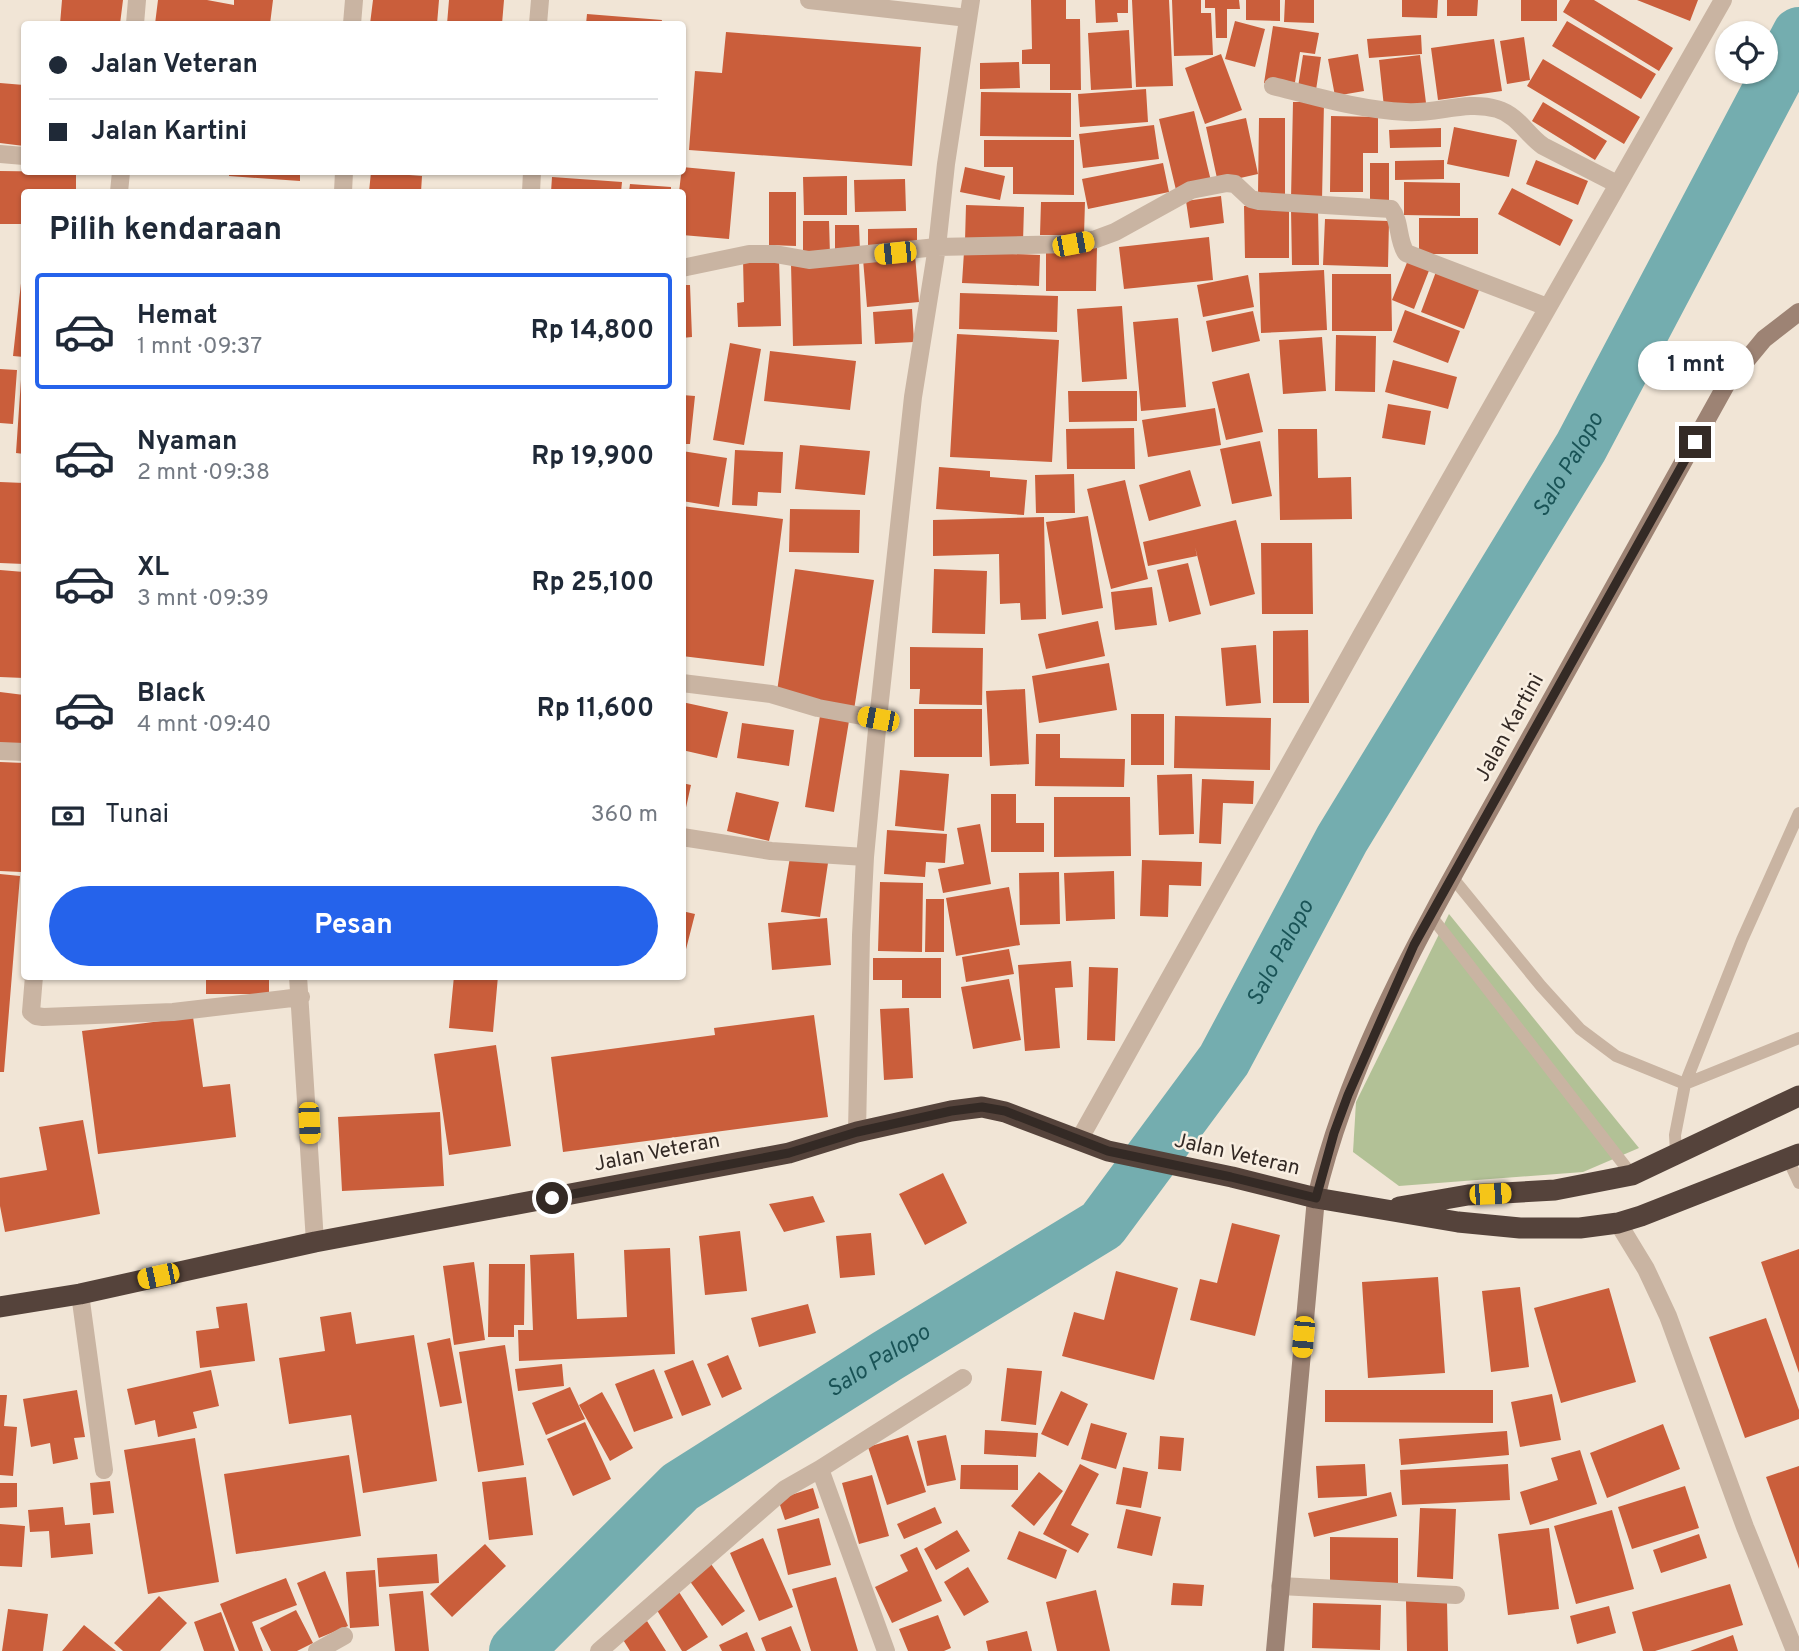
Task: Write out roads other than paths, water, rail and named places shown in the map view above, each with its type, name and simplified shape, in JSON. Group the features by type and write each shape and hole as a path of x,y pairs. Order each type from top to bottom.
{"highway":[{"path":"1387,1209 1468,1195 1555,1190 1632,1175 1799,1096"},
{"name":"Jalan Veteran","path":"0,1307 80,1294 315,1242 789,1153 857,1132 951,1111 982,1107 1005,1111 1108,1151 1316,1198 1458,1222 1520,1227 1580,1227 1618,1223 1794,1156"}],"street":[{"path":"135,21 137,0"},
{"path":"352,21 354,0"},
{"path":"538,21 540,0"},
{"path":"809,0 969,9 946,164 937,247 905,454 878,719 865,857 857,1132"},
{"path":"1079,1140 1547,307 1723,0"},
{"path":"1273,86 1367,108 1394,111 1437,111 1459,106 1500,109 1518,120 1543,146 1617,184"},
{"path":"0,154 21,156"},
{"path":"686,267 749,254 775,254 809,260 937,247 1073,244 1115,232 1191,190 1235,184 1251,199 1259,201 1391,209 1397,217 1401,245 1406,253 1547,307"},
{"name":"Jalan Kartini","path":"1275,1651 1316,1198 1348,1095 1414,945 1726,385 1764,339 1799,312"},
{"path":"686,684 771,694 818,708 878,719"},
{"path":"0,751 21,752"},
{"path":"686,838 771,851 865,857"},
{"path":"34,980 31,1012 43,1017 173,1012 301,996"},
{"path":"299,980 315,1242"},
{"path":"1618,1223 1646,1269 1668,1316 1741,1517 1795,1651"},
{"path":"80,1294 104,1470"},
{"path":"599,1651 785,1489 963,1378"},
{"path":"820,1469 887,1651"},
{"path":"1280,1586 1456,1595"},
{"path":"317,1651 344,1636"}],"lane":[{"path":"1676,1152 1675,1135 1685,1084 1742,940 1799,813"},
{"path":"1452,877 1541,986 1580,1029 1616,1056 1685,1084 1799,1038"},
{"path":"1431,916 1632,1175"},
{"path":"1794,1156 1799,1183"}],"waterway":[{"name":"Salo Palopo","path":"516,1651 680,1487 887,1356 1102,1225 1224,1060 1342,839 1581,447 1799,34"}]}
